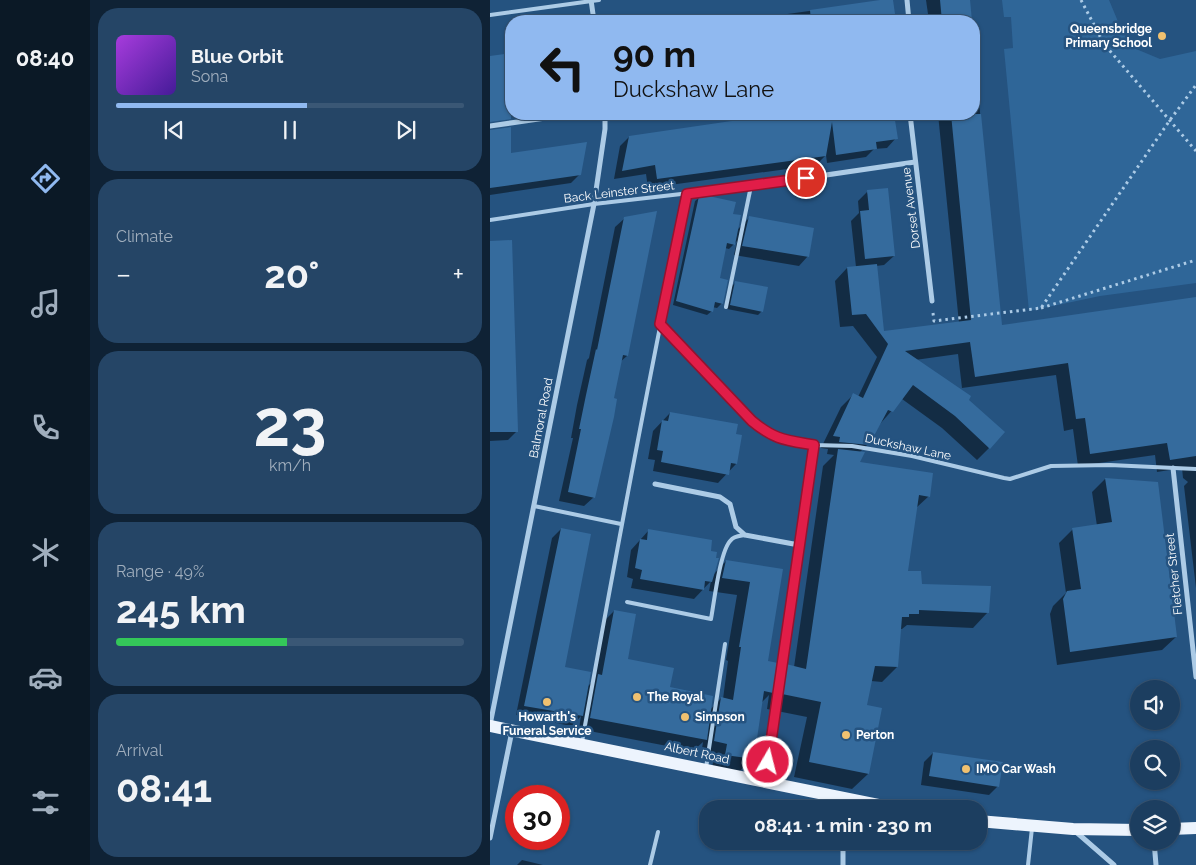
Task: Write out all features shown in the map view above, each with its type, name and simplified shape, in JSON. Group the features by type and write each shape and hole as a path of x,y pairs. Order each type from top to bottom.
{"main road":[{"name":"Albert Road","path":"490,726 765,781 829,800"},
{"path":"987,822 1073,830 1130,830"},
{"path":"1180,829 1196,828"}],"street":[{"path":"591,0 593,15"},
{"path":"907,0 908,15"},
{"path":"490,126 532,120"},
{"name":"Balmoral Road","path":"490,726 594,204 605,120"},
{"name":"Dorset Avenue","path":"911,120 932,301"},
{"path":"751,186 916,162"},
{"name":"Fletcher Street","path":"1173,468 1196,677"},
{"path":"655,484 720,497 730,504 736,526 745,535 799,545 765,781"},
{"path":"490,838 512,730"},
{"path":"1073,830 1114,865"},
{"path":"843,850 843,865"},
{"path":"1155,850 1156,865"}],"lane":[{"path":"490,15 599,0"},
{"path":"726,307 751,186"},
{"name":"Back Leinster Street","path":"490,220 594,204 751,186"},
{"path":"582,744 621,524 687,194"},
{"name":"Duckshaw Lane","path":"660,324 752,421 766,433 783,440 814,445 852,446 912,456 1004,478 1051,466 1110,465 1196,469"},
{"path":"799,545 814,445"},
{"path":"534,506 621,524"},
{"path":"626,602 711,619 724,551 730,540 745,535"},
{"path":"706,769 725,644"},
{"path":"1028,865 1032,826"},
{"path":"650,865 658,832"}],"path":[{"path":"1081,0 1104,44 1196,151"},
{"path":"1041,308 1196,85"},
{"path":"932,301 934,321 1041,308 1196,260"}],"shaded area":[{"path":"1002,0 1109,0 1119,24 1136,49 1160,59 1196,51 1196,283 1100,296 1029,311 1004,49 1013,48 1011,17 1004,17"}],"building":[{"path":"880,0 893,0 895,15 810,15 810,10"},
{"path":"940,0 970,0 971,15 941,15"},
{"path":"505,54 505,120 490,122 490,56"},
{"path":"981,114 1002,325 1196,297 1196,456 1170,460 1167,443 1090,454 1085,418 1076,419 1068,363 975,377 970,342 905,351 971,396 969,400 1005,432 990,449 955,416 913,385 893,412 888,410 869,445 839,442 840,437 833,436 853,393 863,398 888,344 866,314 852,315 847,267 877,264 884,331 971,320 952,120 980,120"},
{"path":"738,120 895,120 898,139 876,142 877,149 836,155 832,122 826,156 657,179 655,165 622,171 629,136"},
{"path":"511,127 511,153 587,142 581,175 490,188 490,130"},
{"path":"888,188 895,256 865,259 860,211 869,210 867,190"},
{"path":"704,195 736,202 733,214 741,215 735,245 727,243 720,278 728,280 723,304 715,302 713,312 676,301 699,196"},
{"path":"657,211 628,356 623,355 614,398 617,399 614,417 595,498 568,492 581,429 579,429 624,217"},
{"path":"749,216 814,228 809,257 742,246"},
{"path":"512,240 518,432 490,432 490,241"},
{"path":"735,281 768,287 763,312 730,305"},
{"path":"670,412 738,424 736,434 742,435 737,464 731,463 729,475 661,462 663,451 657,450 662,420 668,421"},
{"path":"838,449 865,452 860,462 933,473 930,497 919,495 908,571 921,571 922,584 991,586 989,613 919,610 919,614 909,614 909,617 902,617 898,667 875,666 867,705 882,708 869,774 809,762 821,702 782,694 786,664 806,669"},
{"path":"1105,478 1158,482 1177,637 1070,652 1063,599 1067,591 1081,589 1072,528 1112,522"},
{"path":"561,528 591,534 565,667 591,672 583,716 524,706"},
{"path":"648,529 712,540 711,551 717,552 716,558 719,558 712,582 705,581 704,590 640,579 642,570 635,568 640,539 647,540"},
{"path":"726,560 783,569 768,661 778,663 773,693 764,691 754,759 725,755 727,744 714,741 721,697 733,700 741,647 739,647 750,582 722,578"},
{"path":"614,610 636,614 628,659 674,668 670,687 713,696 707,740 590,718 598,674 602,675"},
{"name":"IMO Car Wash","path":"933,752 1003,762 999,787 929,776"}],"place":[{"name":"Queensbridge Primary School","path":"1162,36"},
{"name":"The Royal","path":"637,697"},
{"name":"Howarth's Funeral Service","path":"547,702"},
{"name":"Simpson","path":"685,717"},
{"name":"Perton","path":"846,735"},
{"name":"IMO Car Wash","path":"966,769"}],"route":[{"path":"768,762 814,445 783,440 766,433 752,421 660,324 687,194 806,178"}]}
